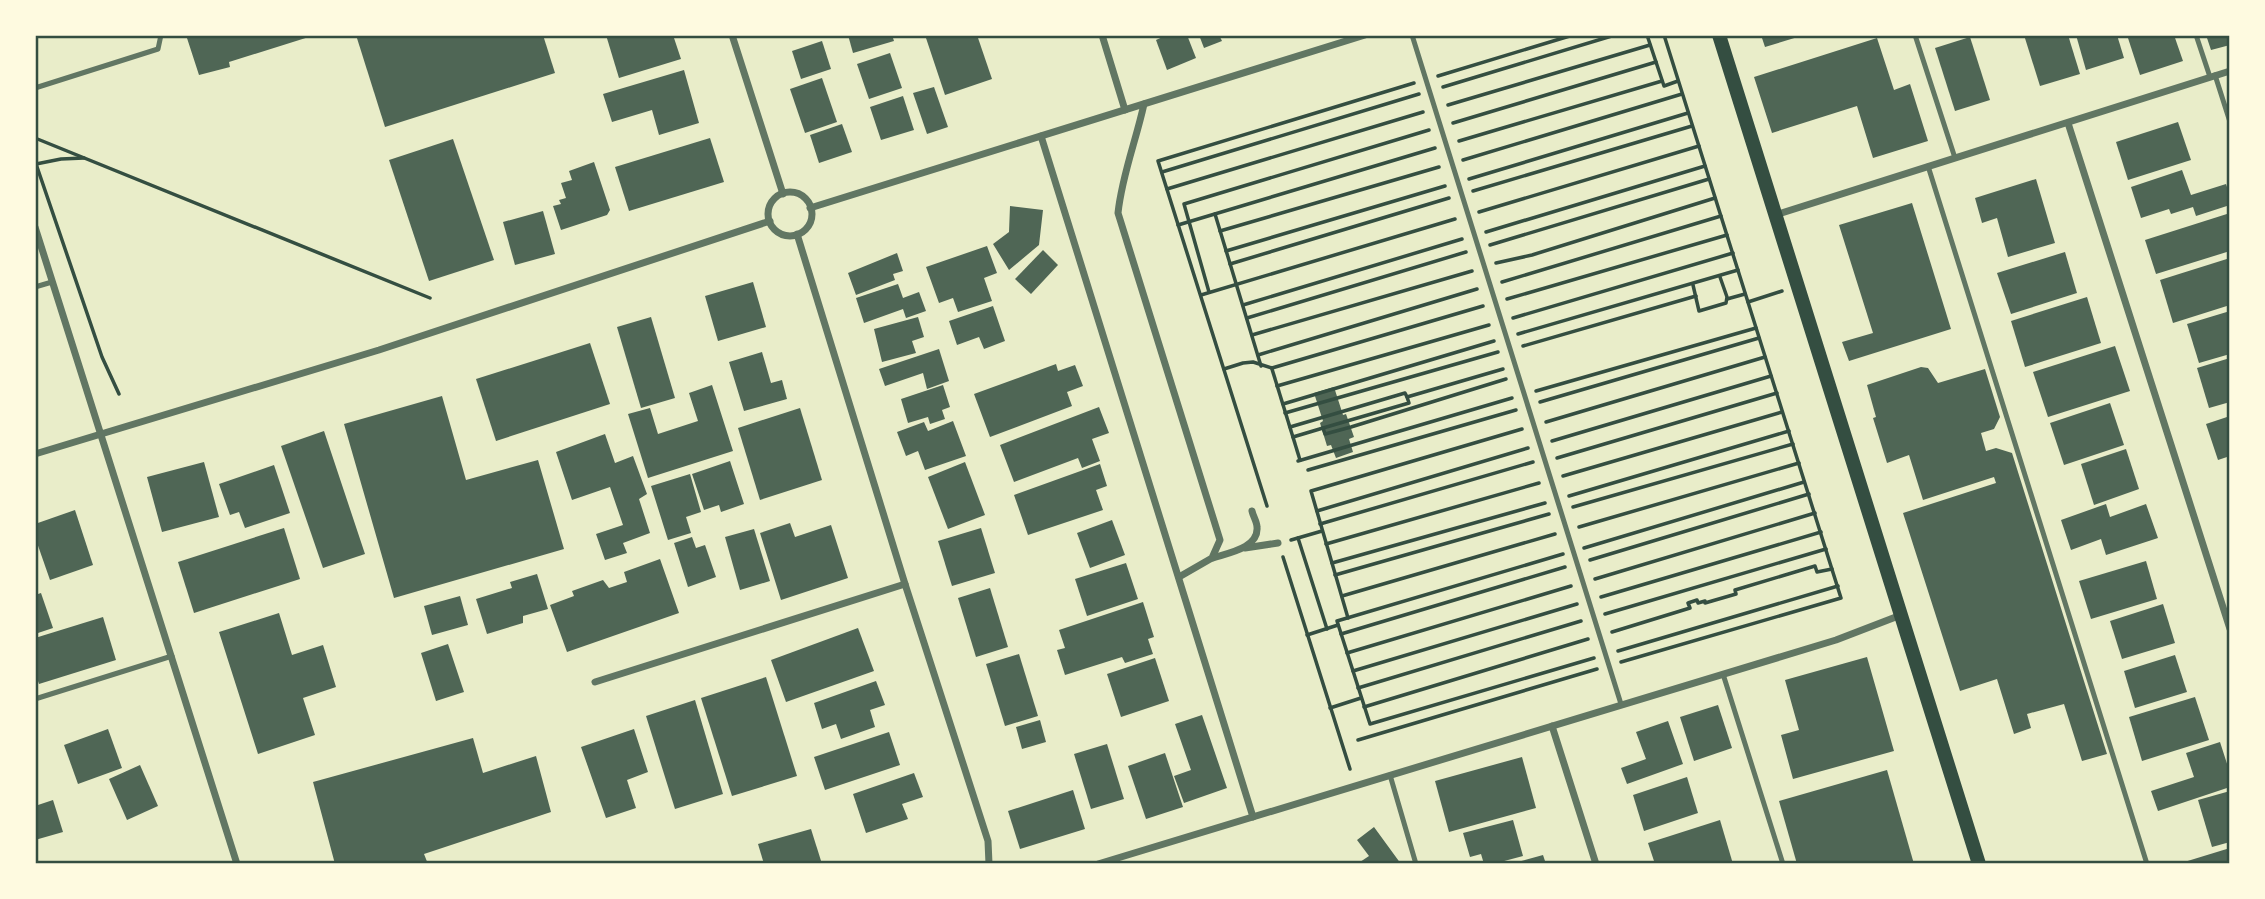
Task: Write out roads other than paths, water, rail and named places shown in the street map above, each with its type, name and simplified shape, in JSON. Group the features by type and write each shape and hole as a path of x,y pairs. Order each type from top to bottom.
{"main road":[{"path":"1719,35 1979,864"}],"street":[{"path":"732,35 783,194"},
{"path":"1102,35 1125,110"},
{"path":"810,208 1365,35"},
{"path":"1775,215 2230,71"},
{"path":"1144,104 1120,188 1118,213 1220,541 1212,558"},
{"path":"2068,123 2230,629"},
{"path":"1041,136 1254,817"},
{"path":"797,193 808,201 812,214 808,227 791,236 777,232 768,214 772,201 783,194 797,193"},
{"path":"35,454 391,346 770,221"},
{"path":"35,227 237,864"},
{"path":"797,234 988,841 989,864"},
{"path":"1244,548 1254,540 1258,529 1252,511"},
{"path":"1179,577 1212,558 1244,548 1278,543"},
{"path":"595,682 905,584"},
{"path":"1098,864 1836,640 1900,615"},
{"path":"1552,726 1595,864"}],"lane":[{"path":"35,88 158,48 161,35"},
{"path":"1412,35 1621,704"},
{"path":"1915,35 1955,158"},
{"path":"2196,35 2230,122"},
{"path":"1928,166 2147,864"},
{"path":"35,287 52,282"},
{"path":"35,699 172,656"},
{"path":"1723,674 1783,864"},
{"path":"1390,775 1416,864"}]}
